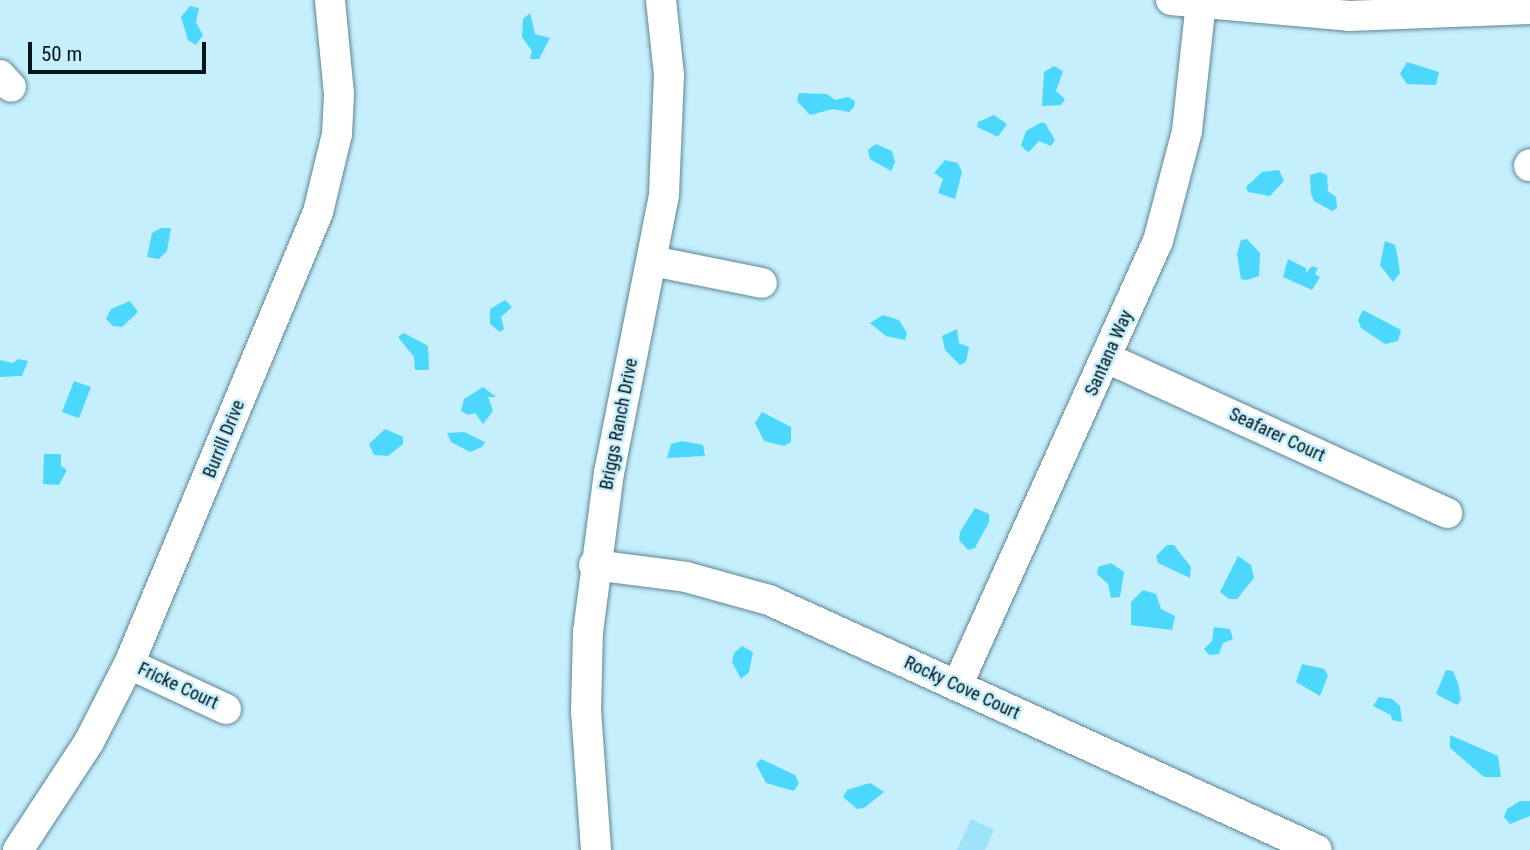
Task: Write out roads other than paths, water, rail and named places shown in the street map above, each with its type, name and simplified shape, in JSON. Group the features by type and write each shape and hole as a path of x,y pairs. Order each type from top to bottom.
{"street":[{"name":"Burrill Drive","path":"18,850 89,742 130,664 326,187 339,94 330,0"},
{"name":"Briggs Ranch Drive","path":"596,850 586,712 594,565 652,261 668,147 669,75 661,0"},
{"path":"1171,0 1349,16 1530,9"},
{"name":"Santana Way","path":"957,685 1158,242 1175,187 1187,131 1201,4"},
{"path":"652,261 762,283"},
{"name":"Seafarer Court","path":"1107,358 1447,513"},
{"name":"Rocky Cove Court","path":"594,565 728,586 957,685 1317,850"},
{"name":"Fricke Court","path":"130,664 226,709"}]}
